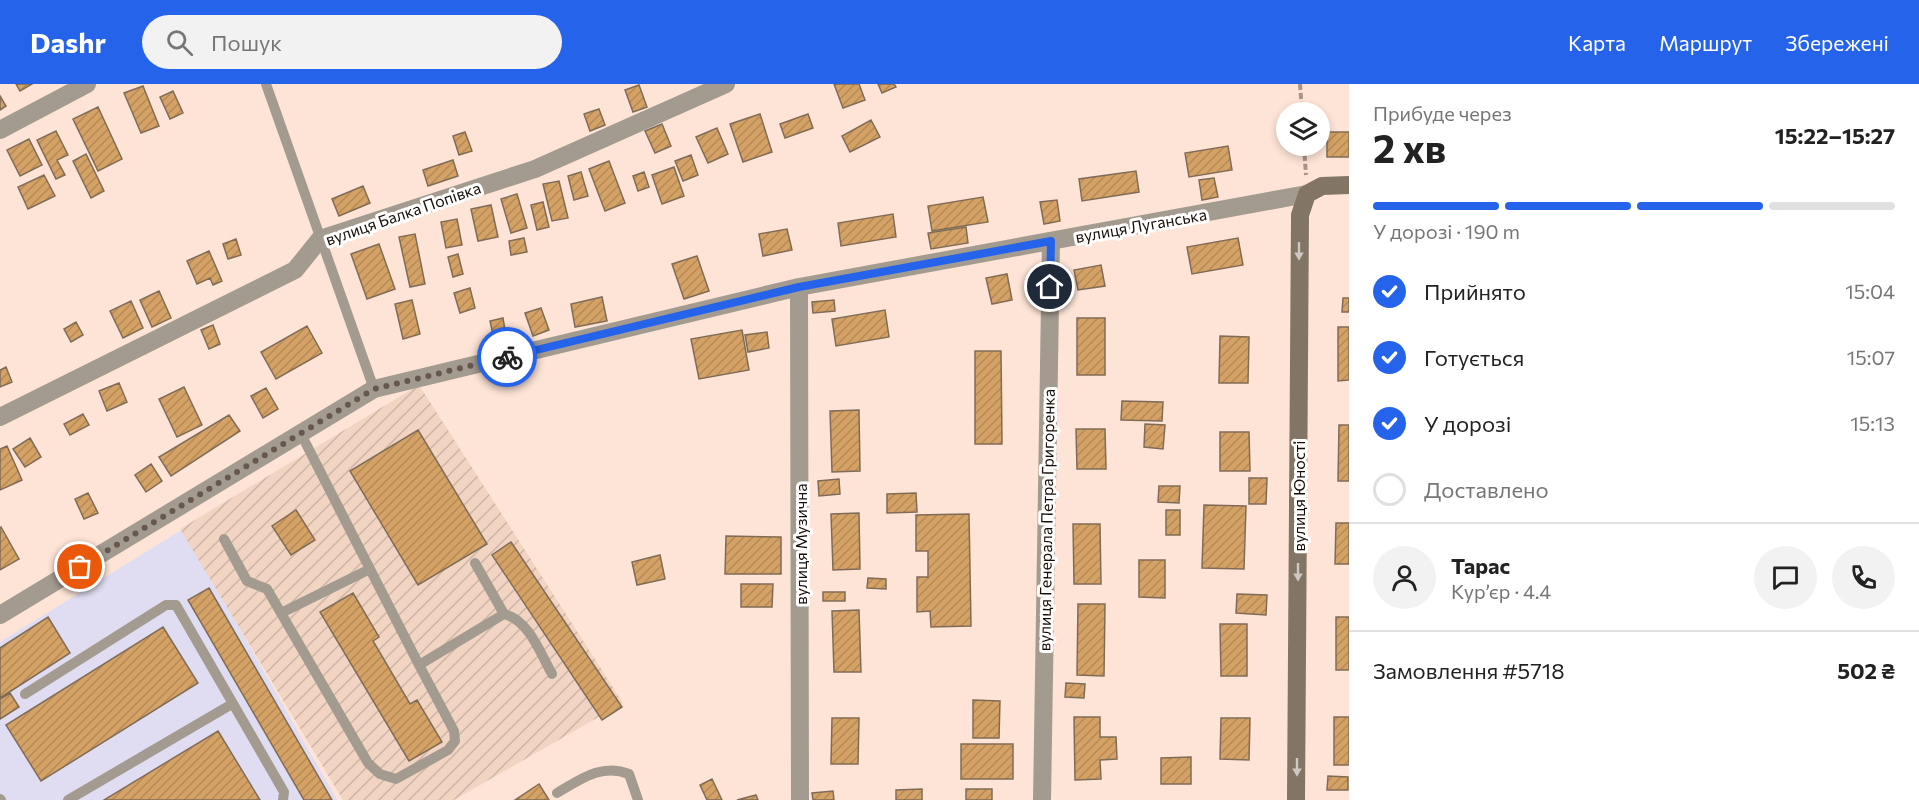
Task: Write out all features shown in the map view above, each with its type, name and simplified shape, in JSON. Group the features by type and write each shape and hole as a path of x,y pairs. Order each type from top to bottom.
{"street":[{"path":"0,130 87,84"},
{"name":"вулиця Балка Попівка","path":"0,417 295,270 320,239 535,169 726,84"},
{"name":"вулиця Луганська","path":"0,615 374,389 799,287 1307,194 1322,186 1349,185"},
{"name":"вулиця Юності","path":"1296,800 1300,215 1307,194"},
{"name":"вулиця Генерала Петра Григоренка","path":"1042,800 1051,241"},
{"name":"вулиця Музична","path":"799,287 800,800"}],"lane":[{"path":"266,84 374,389"},
{"path":"224,539 247,581 265,587 368,763 380,774 396,779 448,750 455,741 454,731 301,434"},
{"path":"475,563 504,614 514,617 524,625 552,674"},
{"path":"281,614 370,569"},
{"path":"25,694 166,605 176,605 284,792 283,800"},
{"path":"419,665 504,614"},
{"path":"68,800 232,704"},
{"path":"557,792 587,775 604,769 619,770 629,774 638,800"}],"path":[{"path":"1300,84 1301,102"},
{"path":"1305,156 1307,194"}],"shaded area":[{"path":"419,385 623,703 454,800 343,800 180,529"},
{"path":"183,529 337,800 0,800 0,642"}],"building":[{"path":"16,84 32,84 20,91"},
{"path":"834,84 859,84 865,100 843,108"},
{"path":"878,84 894,84 896,87 882,93"},
{"path":"639,85 647,107 633,112 625,90"},
{"path":"143,86 159,126 141,133 124,93"},
{"path":"173,91 183,113 170,119 160,97"},
{"path":"0,96 6,106 0,110"},
{"path":"98,107 122,159 98,171 73,119"},
{"path":"599,109 605,125 590,131 584,114"},
{"path":"760,114 772,152 743,162 730,124"},
{"path":"808,114 813,128 785,138 780,124"},
{"path":"871,120 880,137 850,152 842,136"},
{"path":"662,124 671,146 655,153 645,131"},
{"path":"717,128 728,154 708,163 696,137"},
{"path":"56,131 68,155 57,160 65,175 56,179 37,140"},
{"path":"465,132 472,151 459,155 453,136"},
{"path":"1330,132 1349,132 1349,157 1327,157 1330,156"},
{"path":"29,139 42,165 20,176 7,150"},
{"path":"1228,146 1232,170 1189,177 1185,153"},
{"path":"86,154 104,191 91,198 73,161"},
{"path":"691,155 698,175 683,181 675,161"},
{"path":"453,160 458,176 428,186 423,170"},
{"path":"609,161 625,203 605,211 589,169"},
{"path":"674,167 684,196 662,204 652,175"},
{"path":"1136,171 1139,192 1082,201 1079,179"},
{"path":"581,172 588,196 574,200 568,176"},
{"path":"644,172 649,187 638,191 633,176"},
{"path":"44,175 55,196 28,209 18,187"},
{"path":"1214,178 1218,197 1202,200 1199,180"},
{"path":"559,181 568,218 552,221 543,184"},
{"path":"363,186 370,203 339,216 332,199"},
{"path":"517,194 527,228 511,233 501,199"},
{"path":"983,197 988,222 932,231 928,206"},
{"path":"1057,200 1060,221 1044,224 1040,202"},
{"path":"543,202 549,227 537,230 531,205"},
{"path":"491,205 498,237 478,241 471,209"},
{"path":"893,214 896,237 841,246 838,223"},
{"path":"457,219 462,245 446,248 441,222"},
{"path":"966,227 968,243 931,249 928,233"},
{"path":"787,229 792,250 763,256 759,234"},
{"path":"415,234 425,284 410,287 399,237"},
{"path":"524,238 527,252 511,255 509,241"},
{"path":"1238,238 1243,265 1192,274 1187,247"},
{"path":"236,239 241,255 228,259 223,244"},
{"path":"379,244 395,289 367,299 351,254"},
{"path":"209,251 222,281 213,285 210,278 197,284 187,261"},
{"path":"458,254 463,274 453,277 448,257"},
{"path":"697,256 709,291 684,299 672,264"},
{"path":"1101,265 1105,286 1078,290 1074,270"},
{"path":"1007,274 1012,300 992,304 986,278"},
{"path":"470,288 475,308 460,313 454,293"},
{"path":"159,291 171,318 152,327 140,300"},
{"path":"602,297 607,321 575,327 571,304"},
{"path":"1343,298 1349,298 1349,312 1342,312"},
{"path":"412,300 420,334 403,339 395,304"},
{"path":"834,300 835,311 813,313 812,302"},
{"path":"131,301 143,328 123,338 110,311"},
{"path":"541,308 549,330 533,336 525,313"},
{"path":"885,310 889,337 836,346 832,319"},
{"path":"503,318 506,336 494,339 490,321"},
{"path":"1077,318 1105,318 1105,375 1077,375"},
{"path":"76,322 83,335 71,342 64,329"},
{"path":"213,325 220,344 209,349 201,330"},
{"path":"307,326 322,353 276,379 261,352"},
{"path":"1338,327 1349,327 1349,380 1338,381"},
{"path":"742,330 749,370 699,379 691,339"},
{"path":"767,332 769,348 748,352 745,335"},
{"path":"1220,336 1249,337 1248,383 1219,383"},
{"path":"975,351 1001,351 1002,444 975,444"},
{"path":"6,367 12,382 0,387 0,370"},
{"path":"119,383 127,402 107,411 99,391"},
{"path":"184,387 202,425 177,437 159,399"},
{"path":"266,388 278,409 263,418 251,396"},
{"path":"1122,401 1163,402 1162,421 1121,420"},
{"path":"859,410 860,471 832,472 830,411"},
{"path":"83,414 89,425 70,435 64,424"},
{"path":"229,415 240,431 171,476 159,457"},
{"path":"1145,424 1165,425 1163,449 1144,447"},
{"path":"1339,425 1349,425 1349,481 1338,481"},
{"path":"1076,429 1105,429 1106,469 1077,469"},
{"path":"418,430 487,544 418,585 350,471"},
{"path":"1220,432 1249,432 1250,471 1220,471"},
{"path":"30,438 41,457 25,467 13,449"},
{"path":"7,446 22,480 0,490 0,449"},
{"path":"151,464 162,481 146,492 135,475"},
{"path":"1249,478 1267,478 1266,504 1249,504"},
{"path":"839,479 840,494 819,496 818,481"},
{"path":"1159,486 1180,486 1179,503 1158,502"},
{"path":"88,493 98,513 84,519 75,499"},
{"path":"916,493 917,512 887,513 887,494"},
{"path":"1204,505 1246,506 1244,569 1202,568"},
{"path":"296,510 315,540 291,555 272,526"},
{"path":"1166,510 1180,510 1180,535 1166,535"},
{"path":"859,513 860,569 833,570 831,514"},
{"path":"969,514 971,626 931,627 930,611 917,612 917,577 928,577 928,551 916,551 916,515"},
{"path":"1336,523 1349,523 1349,564 1335,564"},
{"path":"1073,524 1100,524 1101,584 1074,584"},
{"path":"0,528 19,559 0,570"},
{"path":"726,536 781,537 781,574 725,574"},
{"path":"511,542 622,707 602,720 492,555"},
{"path":"660,555 665,579 637,585 632,562"},
{"path":"1139,560 1165,560 1165,598 1139,597"},
{"path":"868,578 886,579 886,589 867,588"},
{"path":"741,584 773,584 772,607 741,607"},
{"path":"209,588 332,800 304,800 188,600"},
{"path":"823,592 845,592 845,601 823,601"},
{"path":"353,593 379,637 373,641 410,704 417,700 442,742 409,761 320,612"},
{"path":"1237,594 1267,595 1266,615 1236,613"},
{"path":"1078,604 1105,604 1104,676 1077,675"},
{"path":"859,610 861,672 834,672 832,611"},
{"path":"48,617 70,653 0,698 0,648"},
{"path":"1336,617 1349,617 1349,670 1336,670"},
{"path":"1220,624 1247,624 1247,676 1221,676"},
{"path":"163,627 198,683 41,781 6,725"},
{"path":"1066,683 1085,684 1084,698 1065,697"},
{"path":"10,693 19,707 0,719 0,699"},
{"path":"973,700 1000,701 999,738 973,738"},
{"path":"1074,717 1100,717 1100,737 1116,737 1117,759 1100,760 1101,779 1075,780"},
{"path":"1334,717 1349,717 1349,765 1334,765"},
{"path":"832,718 859,718 858,764 831,764"},
{"path":"1221,718 1250,718 1249,760 1220,759"},
{"path":"218,731 260,800 104,800"},
{"path":"961,744 1013,744 1013,779 961,779"},
{"path":"1191,757 1191,784 1161,784 1161,758"},
{"path":"1328,776 1348,777 1348,790 1327,790"},
{"path":"712,779 722,800 707,800 700,785"},
{"path":"539,784 549,800 515,800"},
{"path":"922,789 922,800 896,800 896,790"},
{"path":"966,789 992,789 992,800 966,800"},
{"path":"833,791 834,800 813,800 812,793"},
{"path":"756,795 758,800 737,800"}],"way so far":[{"path":"80,567 374,389 507,357"}],"route":[{"path":"507,357 799,287 1051,241 1050,287"}]}
